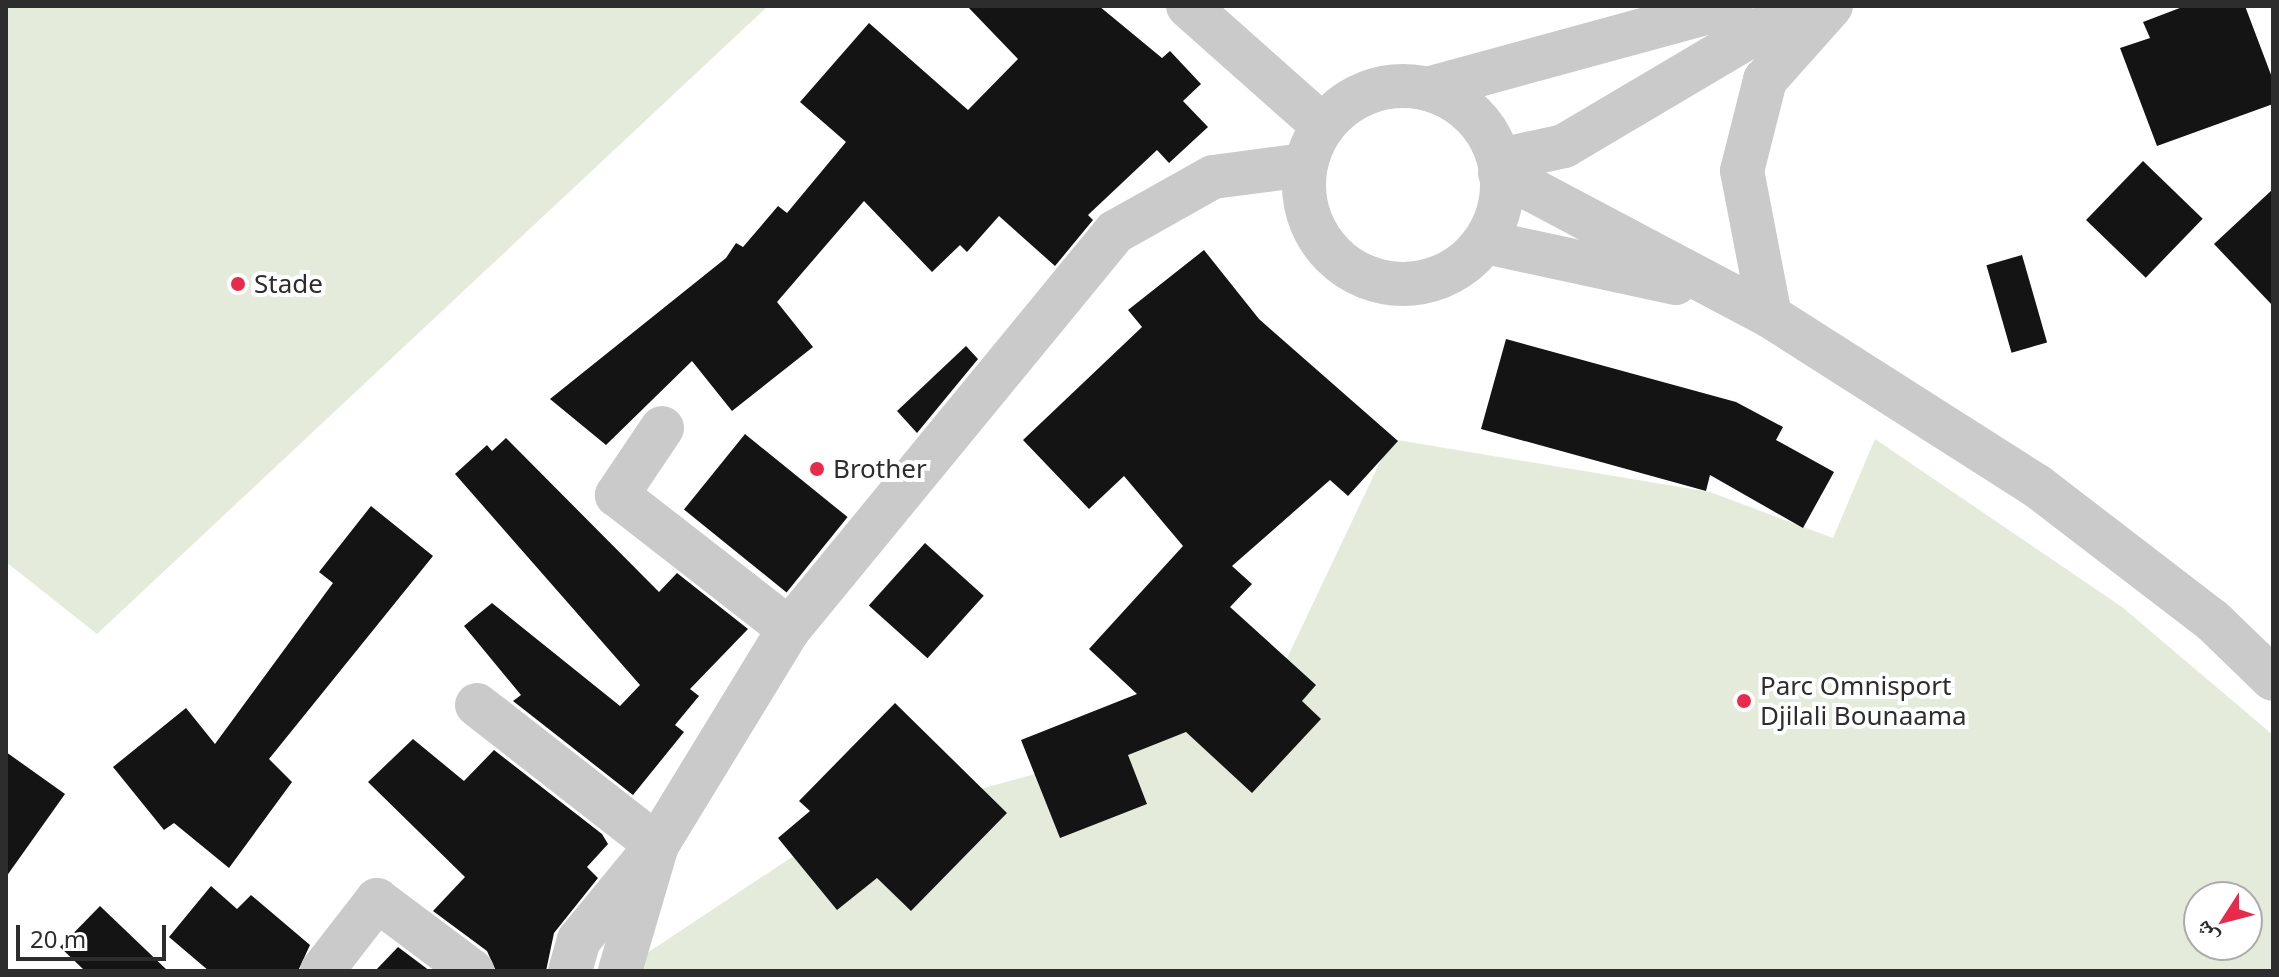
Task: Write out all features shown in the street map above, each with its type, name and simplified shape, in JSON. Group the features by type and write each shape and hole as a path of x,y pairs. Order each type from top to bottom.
{"street":[{"path":"1188,6 1322,125"},
{"path":"1431,88 1482,122 1500,166 1500,211 1486,242 1462,266 1432,281 1371,280 1340,263 1311,225 1304,165 1322,125 1366,91 1397,85 1431,88 1731,6"},
{"path":"1500,166 1564,146 1801,6"},
{"path":"1770,316 1742,171 1765,80 1831,6"},
{"path":"570,971 579,940 657,845 789,629 1115,232 1213,177 1304,165"},
{"path":"1500,166 1770,316 2037,486 2213,621 2273,679"},
{"path":"1486,242 1733,295"},
{"path":"662,428 617,495 789,629"},
{"path":"477,705 657,845"},
{"path":"620,971 657,845"},
{"path":"322,971 377,900 472,971"}],"green space":[{"name":"Stade","path":"6,6 768,6 97,634 6,562"},
{"name":"Parc Omnisport Djilali Bounaama","path":"1391,439 1710,492 1833,538 1875,439 2122,607 2273,735 2273,971 641,971 644,955 860,812 973,791 1192,731 1271,692"}],"building":[{"path":"967,6 1099,6 1162,58 1170,51 1201,84 1183,101 1208,127 1169,163 1157,150 1088,215 1093,220 1055,266 999,216 967,252 960,245 932,272 864,201 777,302 813,347 732,411 692,361 606,445 550,399 726,258 736,243 743,247 778,206 787,213 846,142 800,102 869,23 968,110 1018,59"},
{"path":"2185,6 2245,6 2273,80 2273,104 2157,146 2120,48 2150,38 2143,22"},
{"path":"2143,161 2203,219 2146,278 2086,220"},
{"path":"2273,189 2273,306 2214,244"},
{"path":"1204,250 1259,319 1398,441 1348,496 1330,480 1232,566 1252,584 1230,607 1316,685 1302,701 1321,719 1252,793 1186,732 1128,755 1147,804 1060,838 1021,740 1137,694 1089,649 1183,546 1124,476 1089,509 1023,440 1142,327 1128,310"},
{"path":"2022,255 2047,342 2012,353 1986,265"},
{"path":"1506,339 1736,402 1783,427 1776,440 1834,472 1803,528 1710,475 1706,491 1481,429"},
{"path":"966,346 978,359 917,433 897,411"},
{"path":"745,434 848,517 787,592 684,509"},
{"path":"506,438 659,592 677,573 748,629 690,689 699,696 675,725 684,732 633,795 513,701 521,695 464,626 492,603 620,706 640,685 455,474 487,445 492,451"},
{"path":"371,506 433,556 269,759 292,782 229,868 174,823 164,830 113,767 186,708 215,744 333,583 319,572"},
{"path":"925,543 984,596 928,658 869,605"},
{"path":"895,703 1007,813 911,911 877,878 837,910 778,838 810,811 799,801"},
{"path":"413,739 464,781 494,750 602,834 608,844 587,867 598,878 554,933 546,971 496,971 487,951 433,911 465,877 368,782"},
{"path":"6,752 65,794 6,877"},
{"path":"211,886 237,909 251,895 310,945 298,971 209,971 169,937"},
{"path":"100,906 168,971 85,971 60,947"},
{"path":"398,947 430,971 375,971"}],"place":[{"name":"Stade","path":"238,284"},
{"name":"Brother","path":"817,469"},
{"name":"Parc Omnisport Djilali Bounaama","path":"1744,701"}]}
